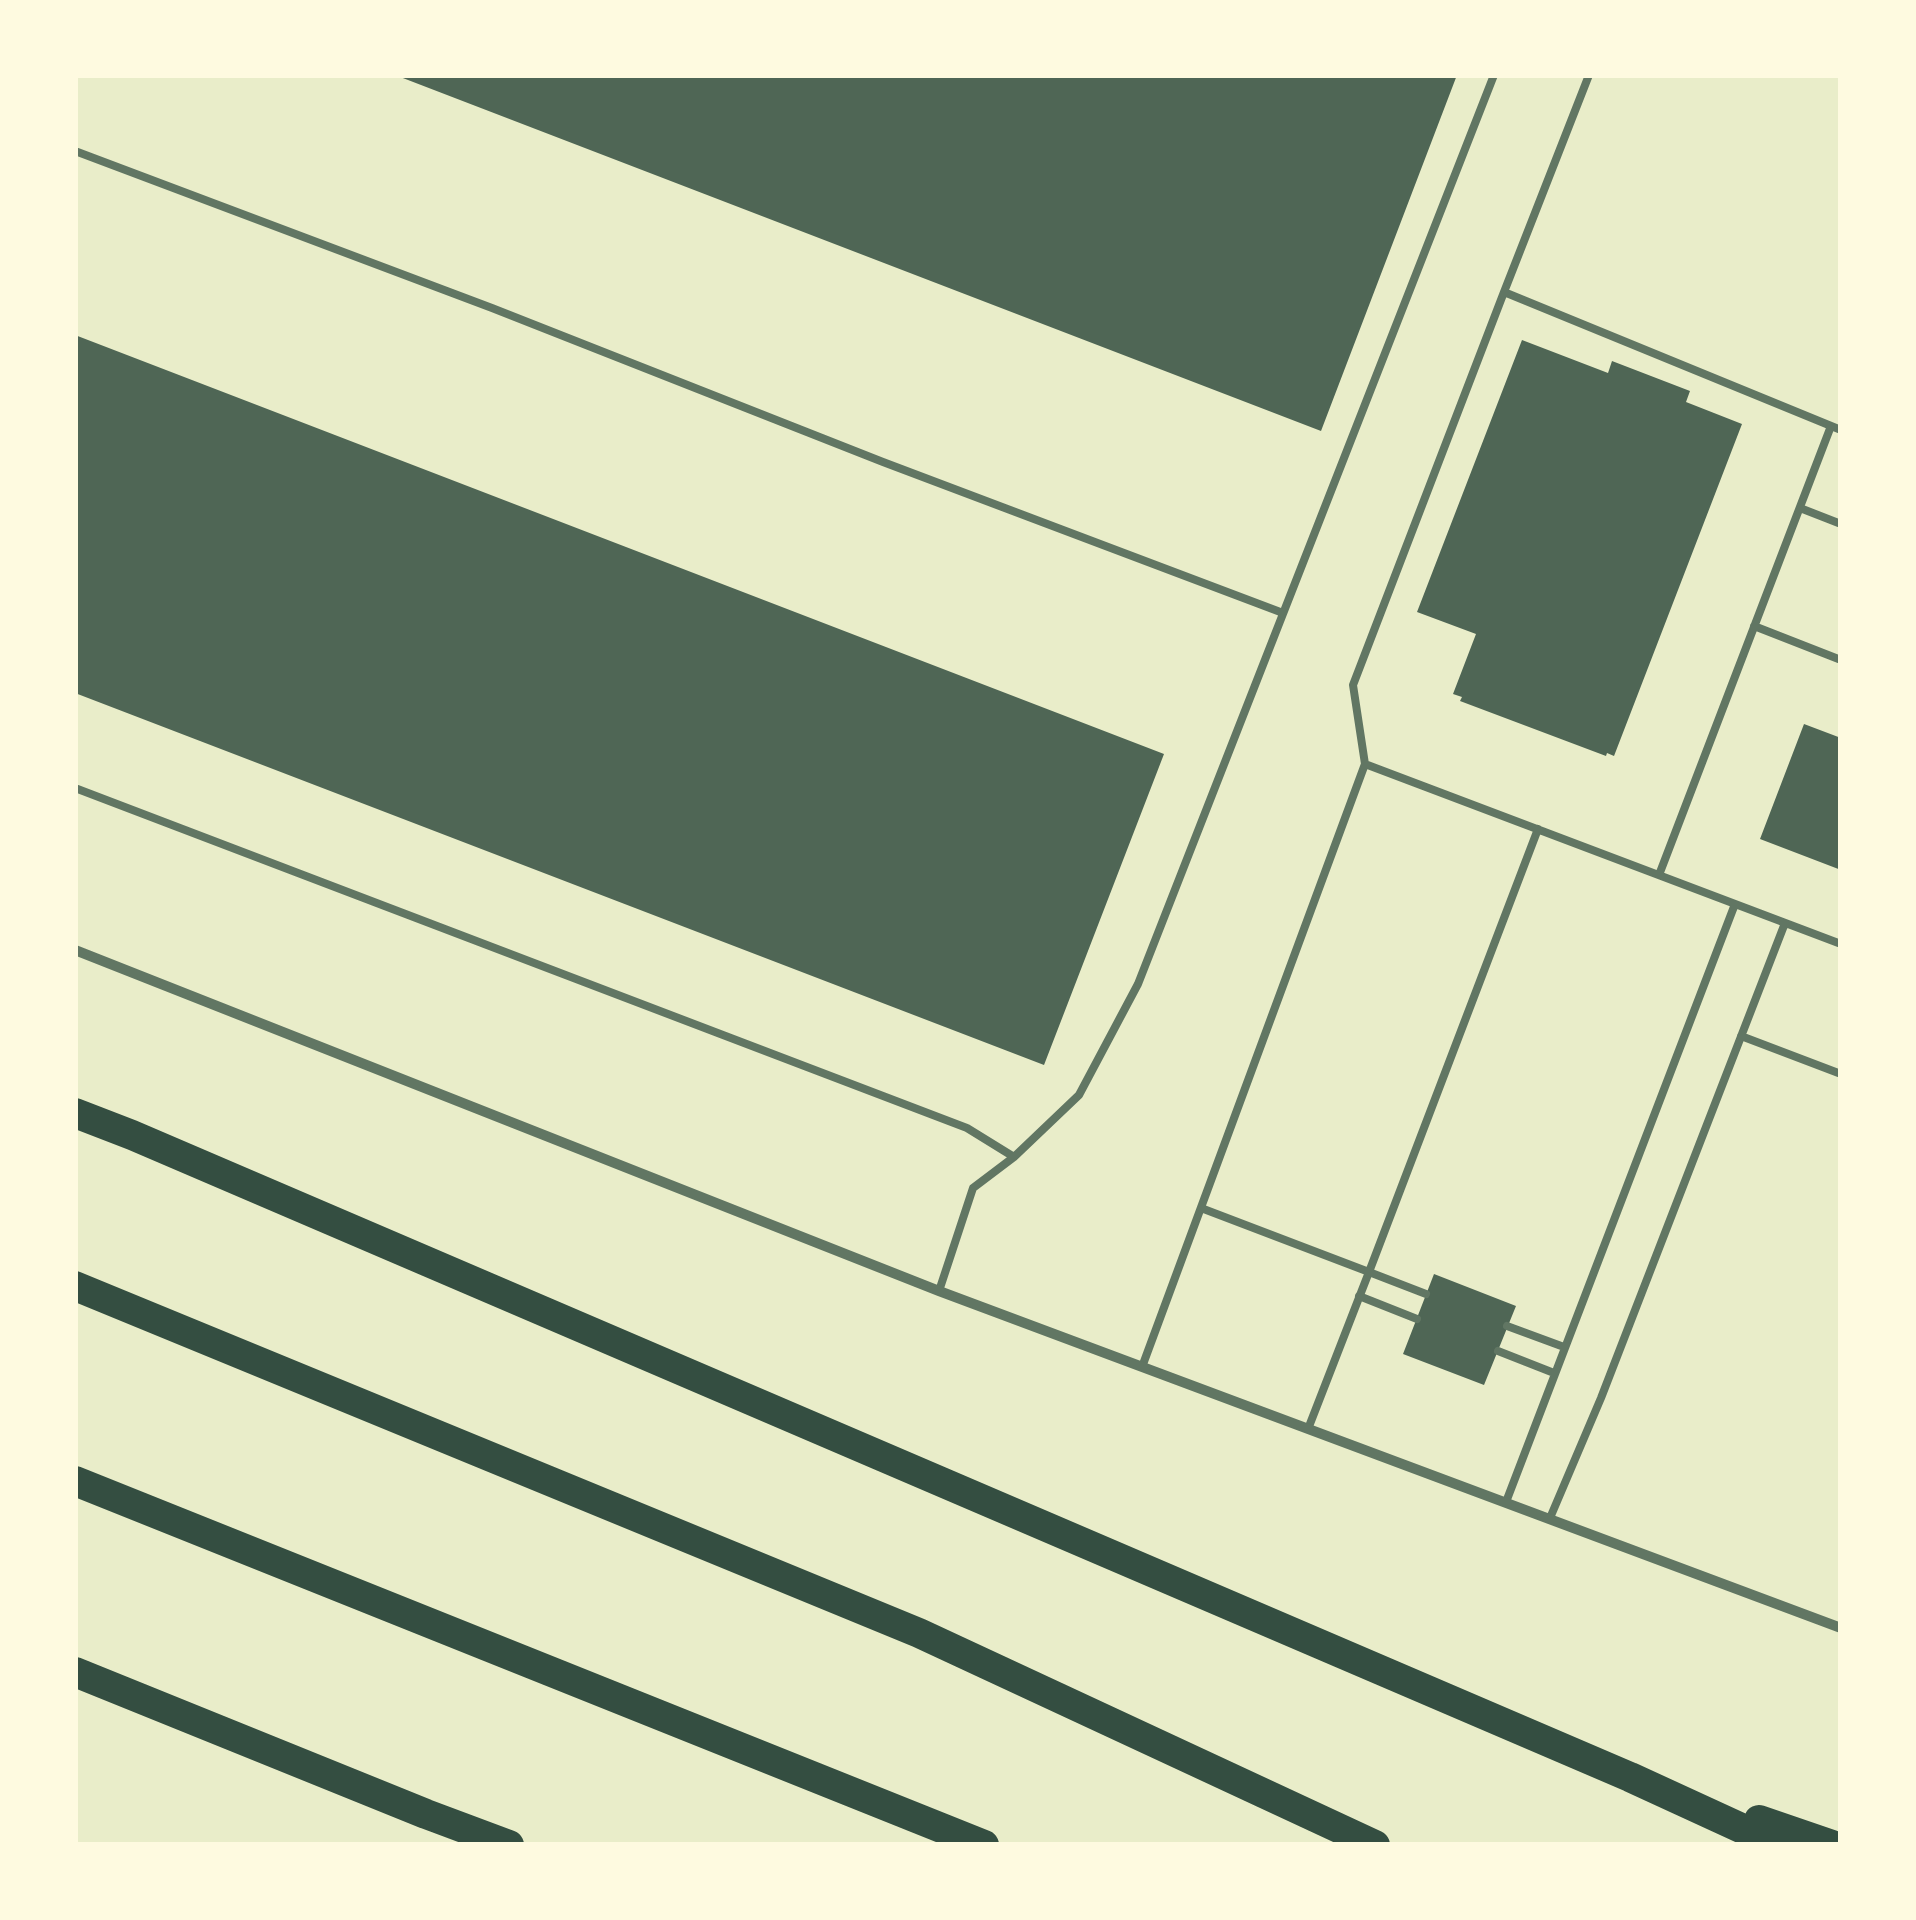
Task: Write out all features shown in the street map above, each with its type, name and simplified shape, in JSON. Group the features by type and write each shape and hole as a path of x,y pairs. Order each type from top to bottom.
{"highway":[{"path":"75,1113 1630,1777 1778,1845"},
{"path":"75,1286 919,1633 1374,1845"},
{"path":"75,1481 984,1845"},
{"path":"75,1672 510,1845"},
{"path":"1630,1777 1832,1845"},
{"path":"426,1814 488,1845"}],"street":[{"path":"75,950 939,1290 1841,1628"}],"lane":[{"path":"939,1290 973,1188 1014,1157 1079,1095 1138,984 1494,75"},
{"path":"1142,1367 1365,764 1353,685 1588,75"},
{"path":"75,152 1283,613"},
{"path":"1504,292 1841,430"},
{"path":"1659,875 1831,426"},
{"path":"1800,508 1841,524"},
{"path":"1754,626 1841,660"},
{"path":"1365,764 1841,944"},
{"path":"75,788 967,1128 1014,1157"},
{"path":"1308,1429 1538,829"},
{"path":"1506,1502 1735,904"},
{"path":"1550,1518 1601,1398 1786,923"},
{"path":"1741,1036 1841,1074"},
{"path":"1201,1208 1426,1294"},
{"path":"1359,1296 1416,1319"},
{"path":"1508,1326 1564,1347"},
{"path":"1498,1351 1554,1373"}],"building":[{"path":"395,75 1457,75 1321,431"},
{"path":"75,335 1164,754 1044,1065 75,693"},
{"path":"1522,340 1608,373 1612,361 1690,391 1686,402 1742,424 1614,756 1460,701 1462,697 1453,694 1476,634 1417,612"},
{"path":"1804,724 1841,738 1841,870 1760,839"},
{"path":"1434,1274 1516,1306 1484,1385 1403,1354"}]}
